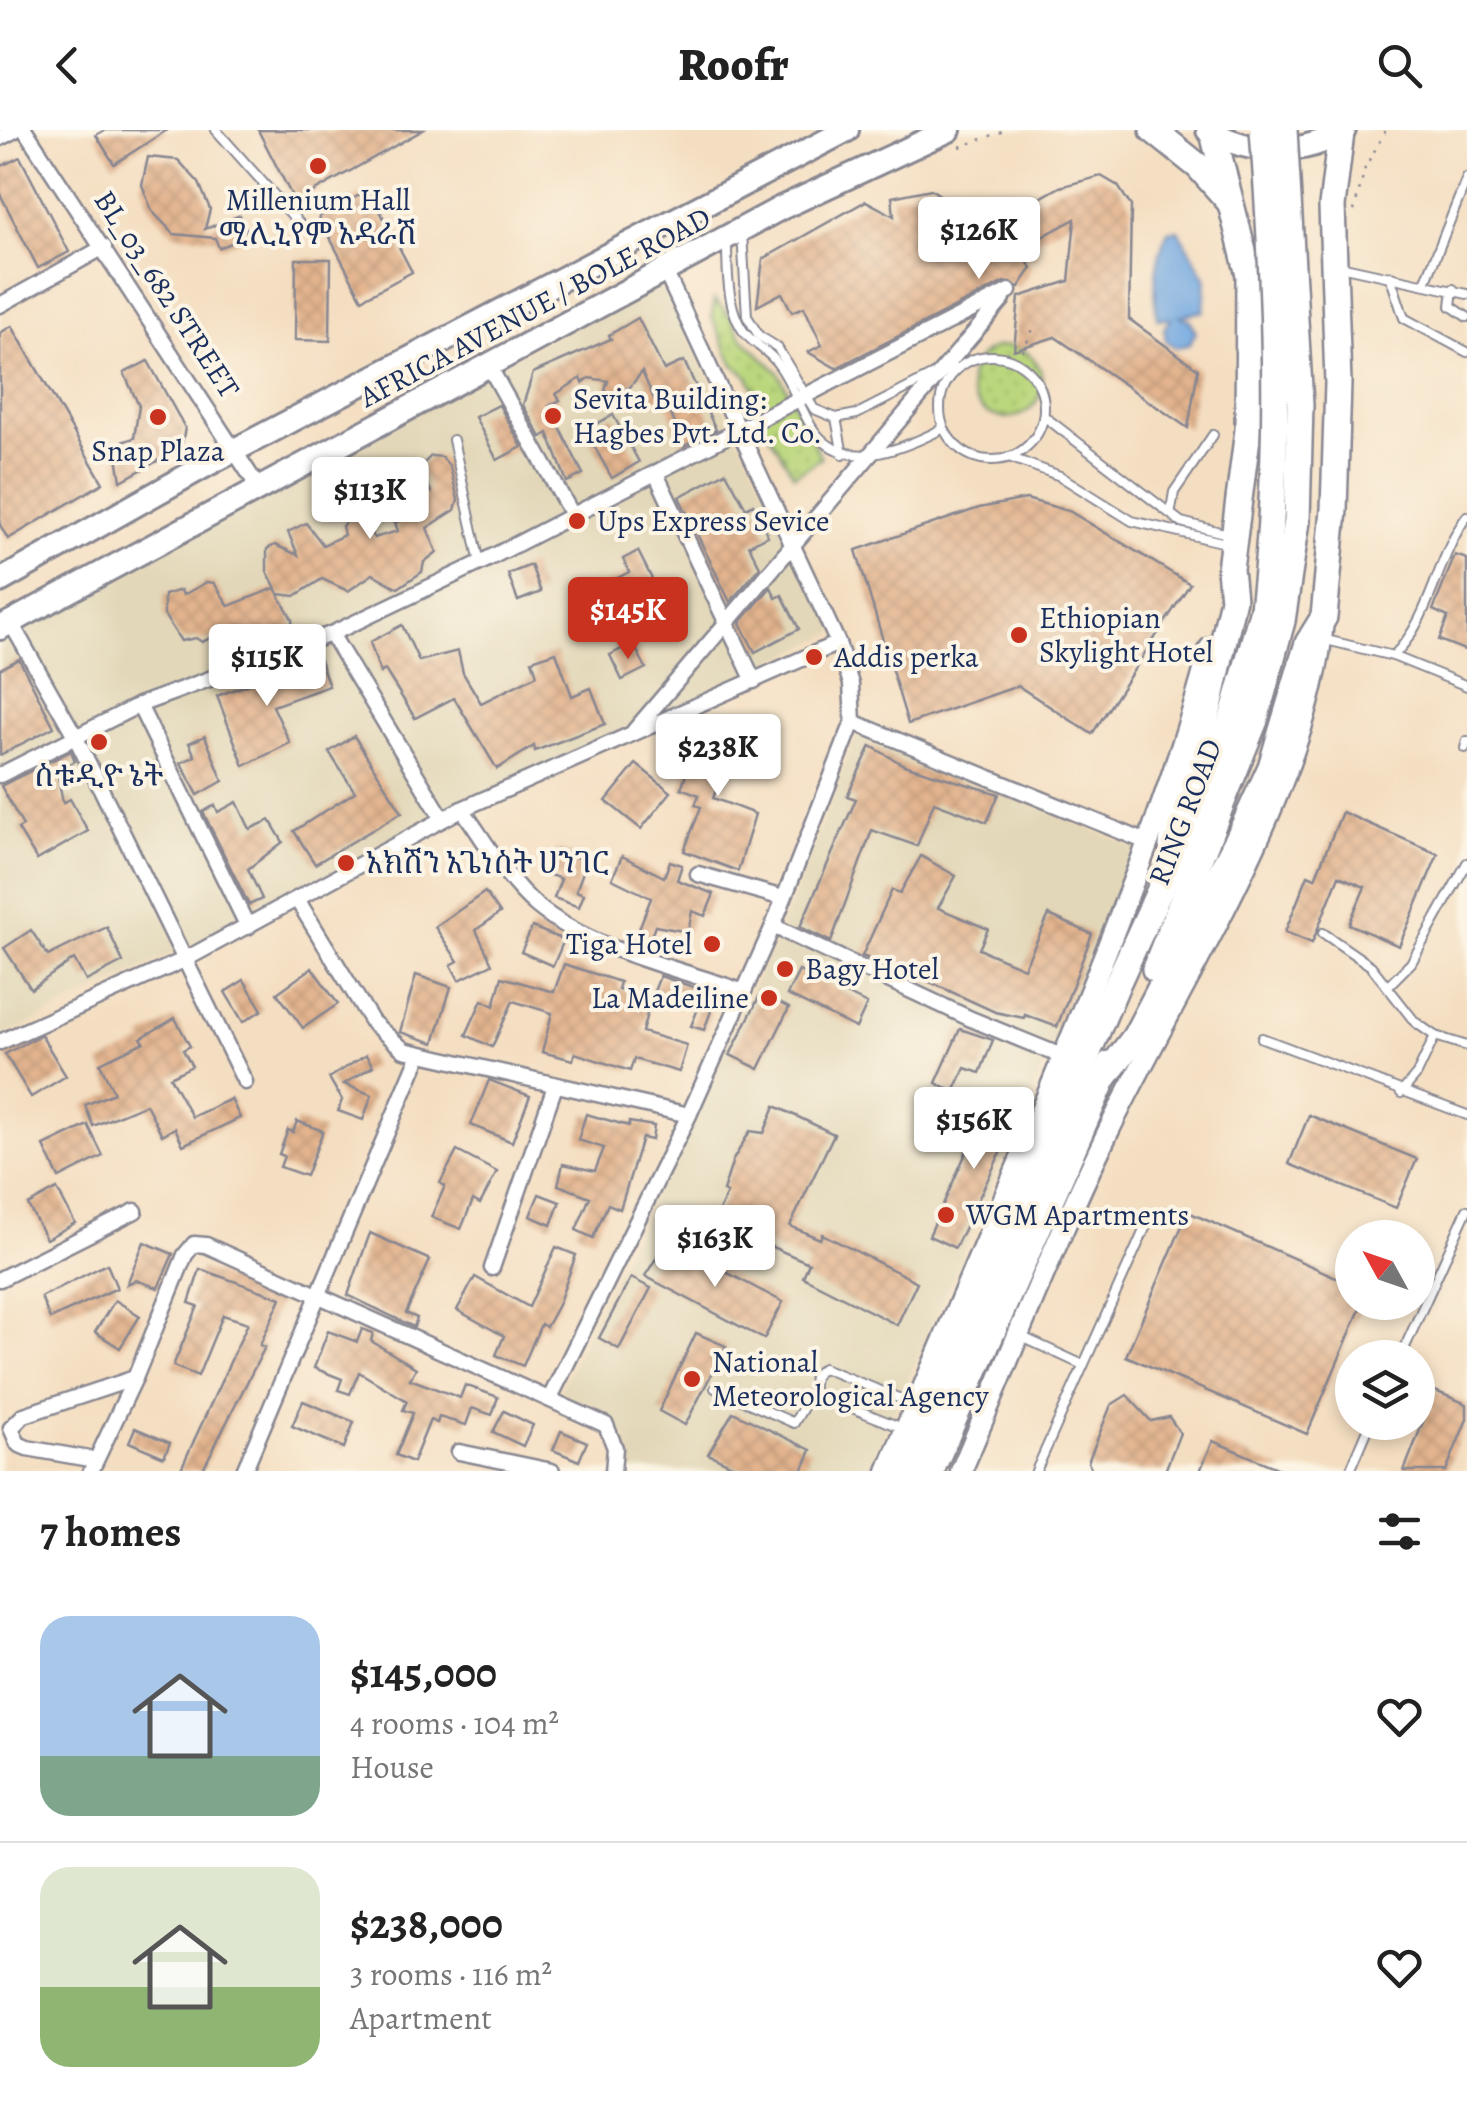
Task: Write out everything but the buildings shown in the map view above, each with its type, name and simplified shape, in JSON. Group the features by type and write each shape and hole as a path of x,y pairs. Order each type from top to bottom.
{"highway":[{"path":"1153,130 1198,166 1234,208"},
{"name":"RING ROAD","path":"910,1471 1102,1018 1224,751 1273,615 1278,374 1263,130"},
{"name":"RING ROAD","path":"932,1471 1210,839 1256,720 1273,615 1297,521 1300,404 1284,130"},
{"path":"1175,861 1175,820 1205,725 1233,599 1233,550 1244,478 1252,320 1249,275 1211,132"},
{"path":"1104,1078 1135,1037 1239,837 1270,768 1308,643 1323,628 1338,385 1333,187 1342,132"}],"main road":[{"name":"AFRICA AVENUE / BOLE ROAD","path":"2,575 847,130"},
{"name":"AFRICA AVENUE / BOLE ROAD","path":"5,625 781,208 949,130"},
{"path":"1211,132 1244,146 1277,150 1310,146 1342,132"}],"street":[{"path":"0,138 15,130"},
{"name":"BL_03_682 STREET","path":"25,130 260,490"},
{"path":"0,304 104,248"},
{"path":"550,1398 689,1116 773,926 852,722 851,684 838,643 664,271"},
{"path":"575,520 1009,291"},
{"path":"0,775 74,734 139,705 331,634 480,563 1009,291"},
{"path":"630,736 1009,291"},
{"path":"489,366 575,520"},
{"path":"575,520 744,435"},
{"path":"658,478 754,682"},
{"path":"888,1471 1064,1057 1149,843 1190,729 1233,550"},
{"path":"5,625 74,734 244,1082"},
{"path":"961,1471 1104,1138 1257,836 1293,751 1323,628"},
{"path":"331,634 443,819"},
{"path":"0,1042 184,960 462,809 838,643"},
{"path":"139,705 248,926"},
{"path":"852,722 1149,843"},
{"path":"462,809 520,888 553,918 583,934 742,992"},
{"path":"698,874 783,898"},
{"path":"298,901 372,1022 404,1050 689,1116"},
{"path":"773,926 971,1019 1064,1057"},
{"path":"244,1471 314,1296 420,1054"},
{"path":"492,1268 555,1086"},
{"path":"0,1279 135,1211"},
{"path":"135,1378 24,1416 11,1428 18,1444 93,1465 135,1378 184,1255 194,1244 206,1244 606,1425 615,1448 614,1471"},
{"path":"458,1452 552,1471"}],"lane":[{"path":"216,130 299,223"},
{"path":"1425,284 1467,178"},
{"path":"735,233 750,324 759,336 777,347 814,409 836,418 857,414 943,369 956,368 986,355 1018,361 1040,385 1044,418 1030,446 997,462 962,454 942,429 939,396 956,368"},
{"path":"735,233 733,312 742,328 779,365 824,445 844,455 861,457 919,441 942,429"},
{"path":"1332,266 1467,294"},
{"path":"1390,276 1404,318 1467,352"},
{"path":"1453,289 1451,306 1467,317"},
{"path":"836,418 844,455"},
{"path":"1044,418 1171,510 1181,522 1233,550"},
{"path":"1171,510 1174,492 1212,435"},
{"path":"453,440 480,563"},
{"path":"1009,456 1060,476 1132,520 1233,550"},
{"path":"1393,656 1414,630 1443,556 1467,516"},
{"path":"1323,628 1467,686"},
{"path":"1390,984 1411,963 1467,863"},
{"path":"1323,933 1357,954 1390,984 1406,1012 1434,1036 1467,1046"},
{"path":"1400,1093 1417,1074 1434,1036"},
{"path":"1262,1038 1467,1115"},
{"path":"1408,1340 1467,1210"},
{"path":"1036,1471 1150,1217"},
{"path":"1020,1336 1083,1366"},
{"path":"715,1388 794,1422 812,1392 814,1376 824,1368 916,1405"},
{"path":"812,1392 906,1429"},
{"path":"1350,1471 1363,1440"}],"path":[{"path":"1354,220 1365,168 1386,130"},
{"path":"1018,361 1036,324"}],"shaded area":[{"path":"658,278 837,631 0,1038 0,635"},
{"path":"858,730 1138,849 869,1471 620,1471 627,1438 560,1390 778,934"}],"green space":[{"path":"714,300 730,315 741,337 778,372 821,458 794,475 755,411 755,392 748,376 734,365 712,318"},
{"path":"1006,346 1032,356 1042,382 1032,408 1006,418 980,408 970,382 980,356"}],"water":[{"path":"1178,230 1206,279 1204,311 1180,316 1190,320 1195,332 1190,344 1177,348 1166,341 1164,328 1171,319 1157,319 1155,285 1163,242 1168,231"}],"place":[{"name":"Millenium Hall ሚሊኒየም አዳራሽ","path":"318,166"},
{"name":"Sevita Building: Hagbes Pvt. Ltd. Co.","path":"553,416"},
{"name":"Snap Plaza","path":"158,417"},
{"name":"Ups Express Sevice","path":"577,521"},
{"name":"Ethiopian Skylight Hotel","path":"1019,635"},
{"name":"Addis perka","path":"814,657"},
{"name":"ስቱዲዮ ኔት","path":"99,742"},
{"name":"አክሽን አጌነስት ሀንገር","path":"346,863"},
{"name":"Tiga Hotel","path":"712,944"},
{"name":"Bagy Hotel","path":"785,969"},
{"name":"La Madeiline","path":"769,998"},
{"name":"WGM Apartments","path":"946,1215"},
{"name":"National Meteorological Agency","path":"692,1379"}]}
